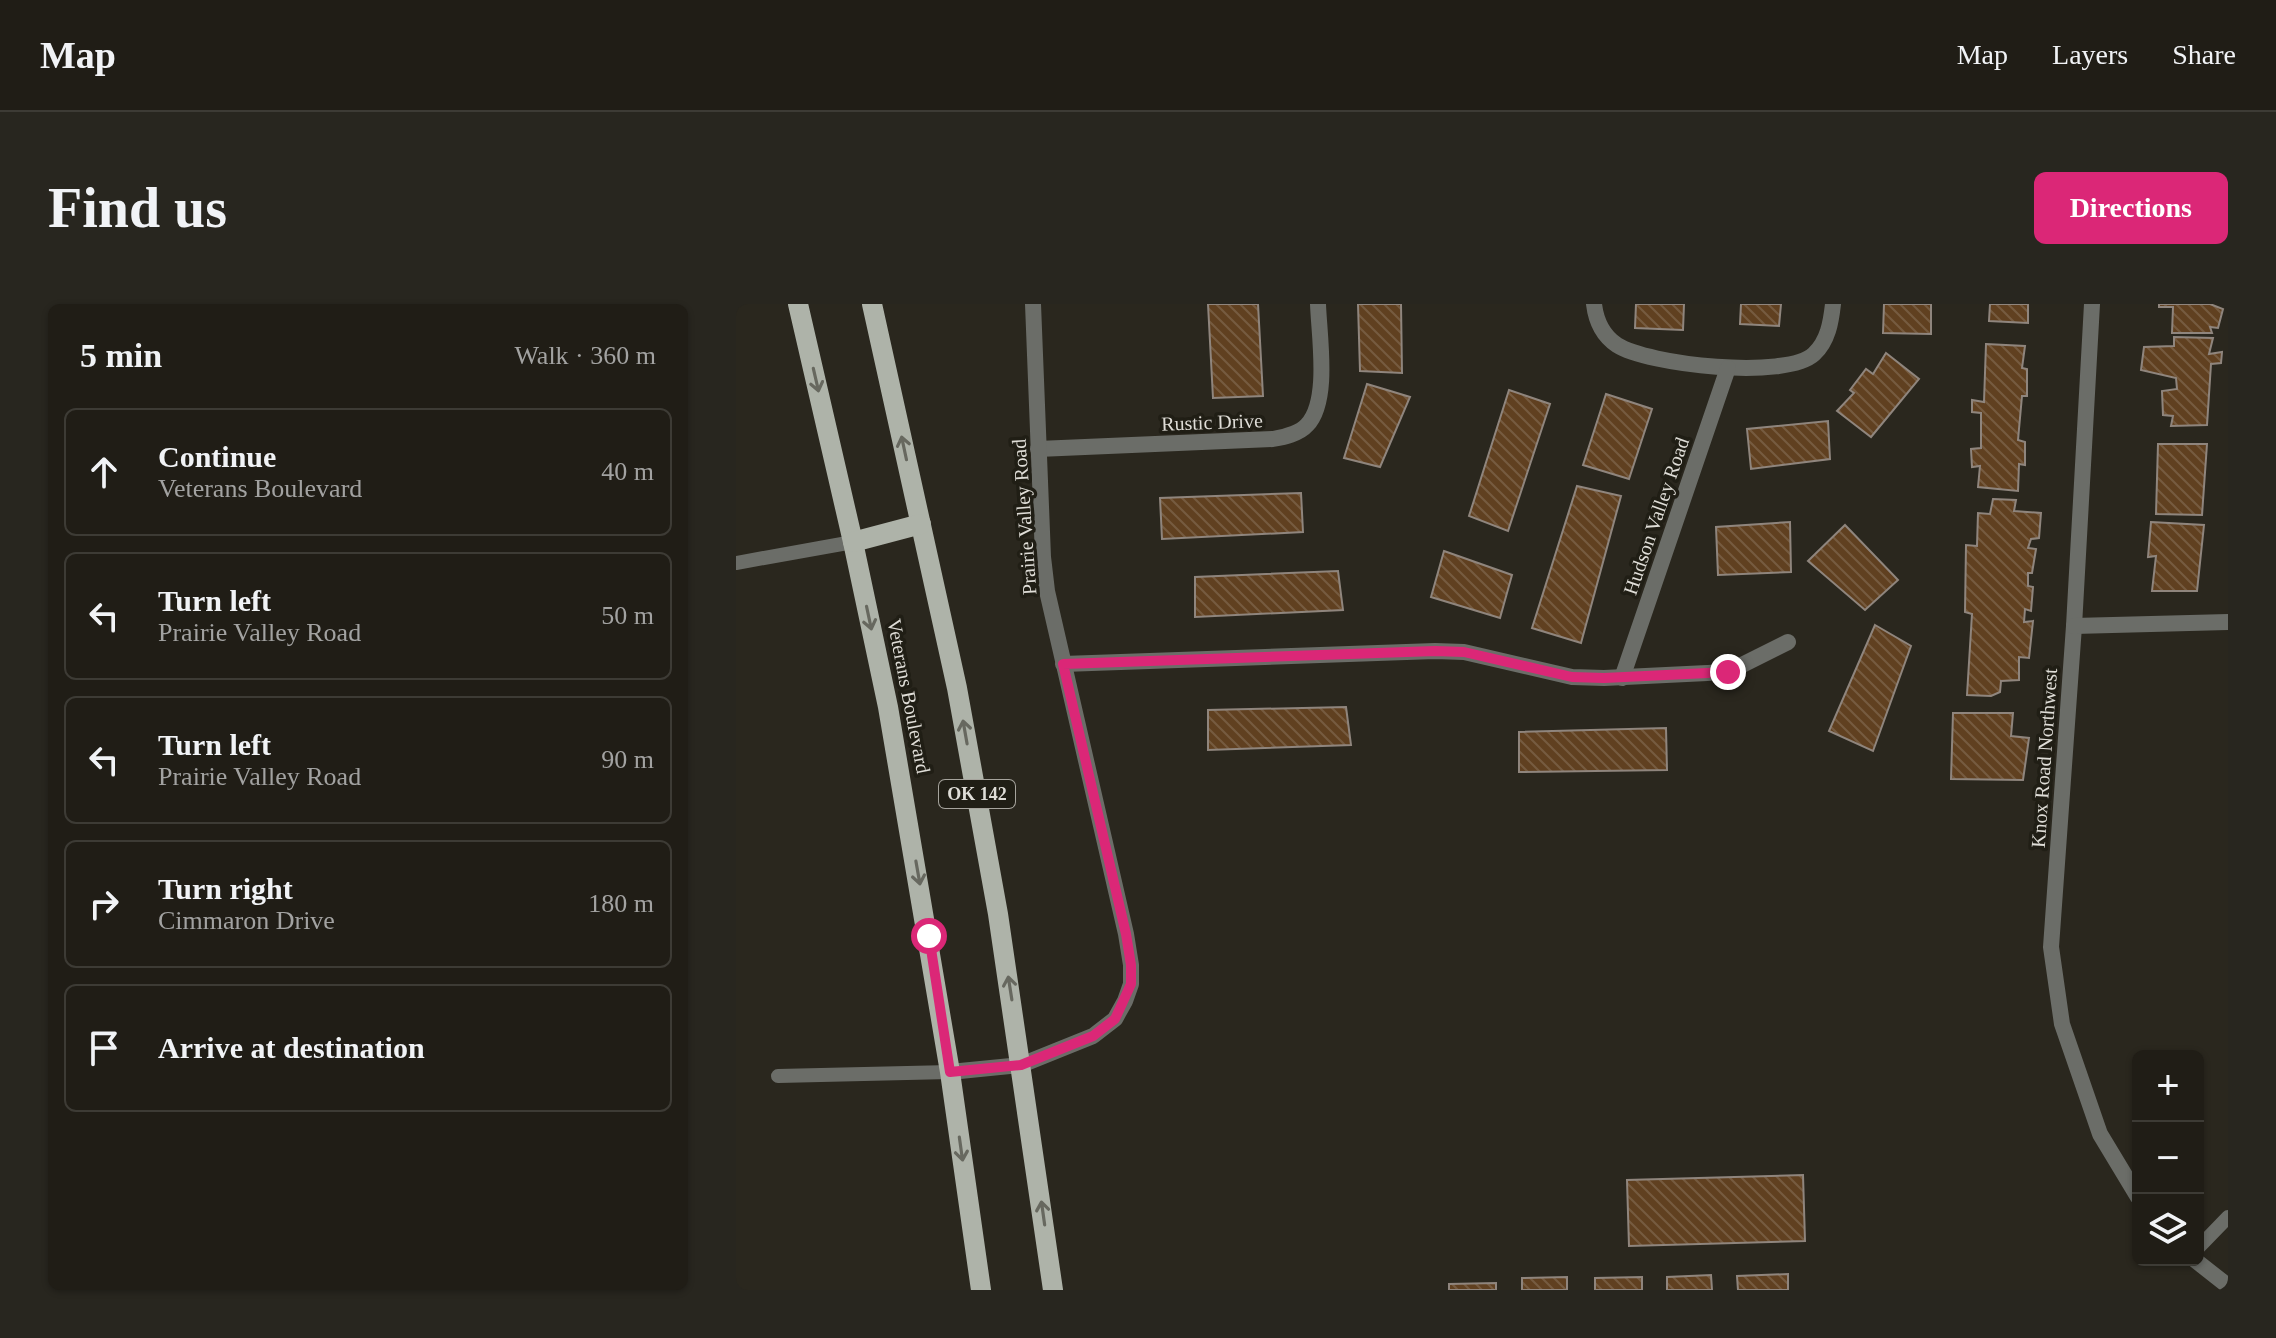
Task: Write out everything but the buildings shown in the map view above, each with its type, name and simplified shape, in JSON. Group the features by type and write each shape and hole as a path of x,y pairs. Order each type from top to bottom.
{"main road":[{"name":"Veterans Boulevard","path":"798,304 888,707 950,1072 981,1290"},
{"name":"OK 142","path":"872,304 957,688 998,914 1053,1290"},
{"path":"853,542 921,524"}],"street":[{"name":"Prairie Valley Road","path":"950,1072 1021,1065 1093,1036 1115,1019 1131,984 1126,934 1047,591 1033,304"},
{"name":"Rustic Drive","path":"1038,449 1289,436 1306,427 1319,404 1318,304"},
{"path":"1594,304 1603,333 1617,345 1658,359 1728,368 1783,366 1813,355 1830,327 1833,304"},
{"name":"Knox Road Northwest","path":"2092,304 2074,626 2051,947 2062,1024 2100,1134 2136,1194"},
{"name":"Hudson Valley Road","path":"1622,678 1728,368"},
{"path":"2074,626 2228,622"},
{"path":"1063,664 1435,651 1464,652 1572,677 1622,678 1728,672 1788,642"},
{"path":"2203,1266 2228,1286"}],"lane":[{"path":"736,563 853,542"},
{"path":"778,1076 950,1072"},
{"path":"2204,1242 2228,1217"}],"route":[{"path":"929,936 950,1072 1021,1065 1093,1036 1115,1019 1125,1001 1131,984 1126,934 1063,664 1435,651 1464,652 1572,677 1728,672"}]}
